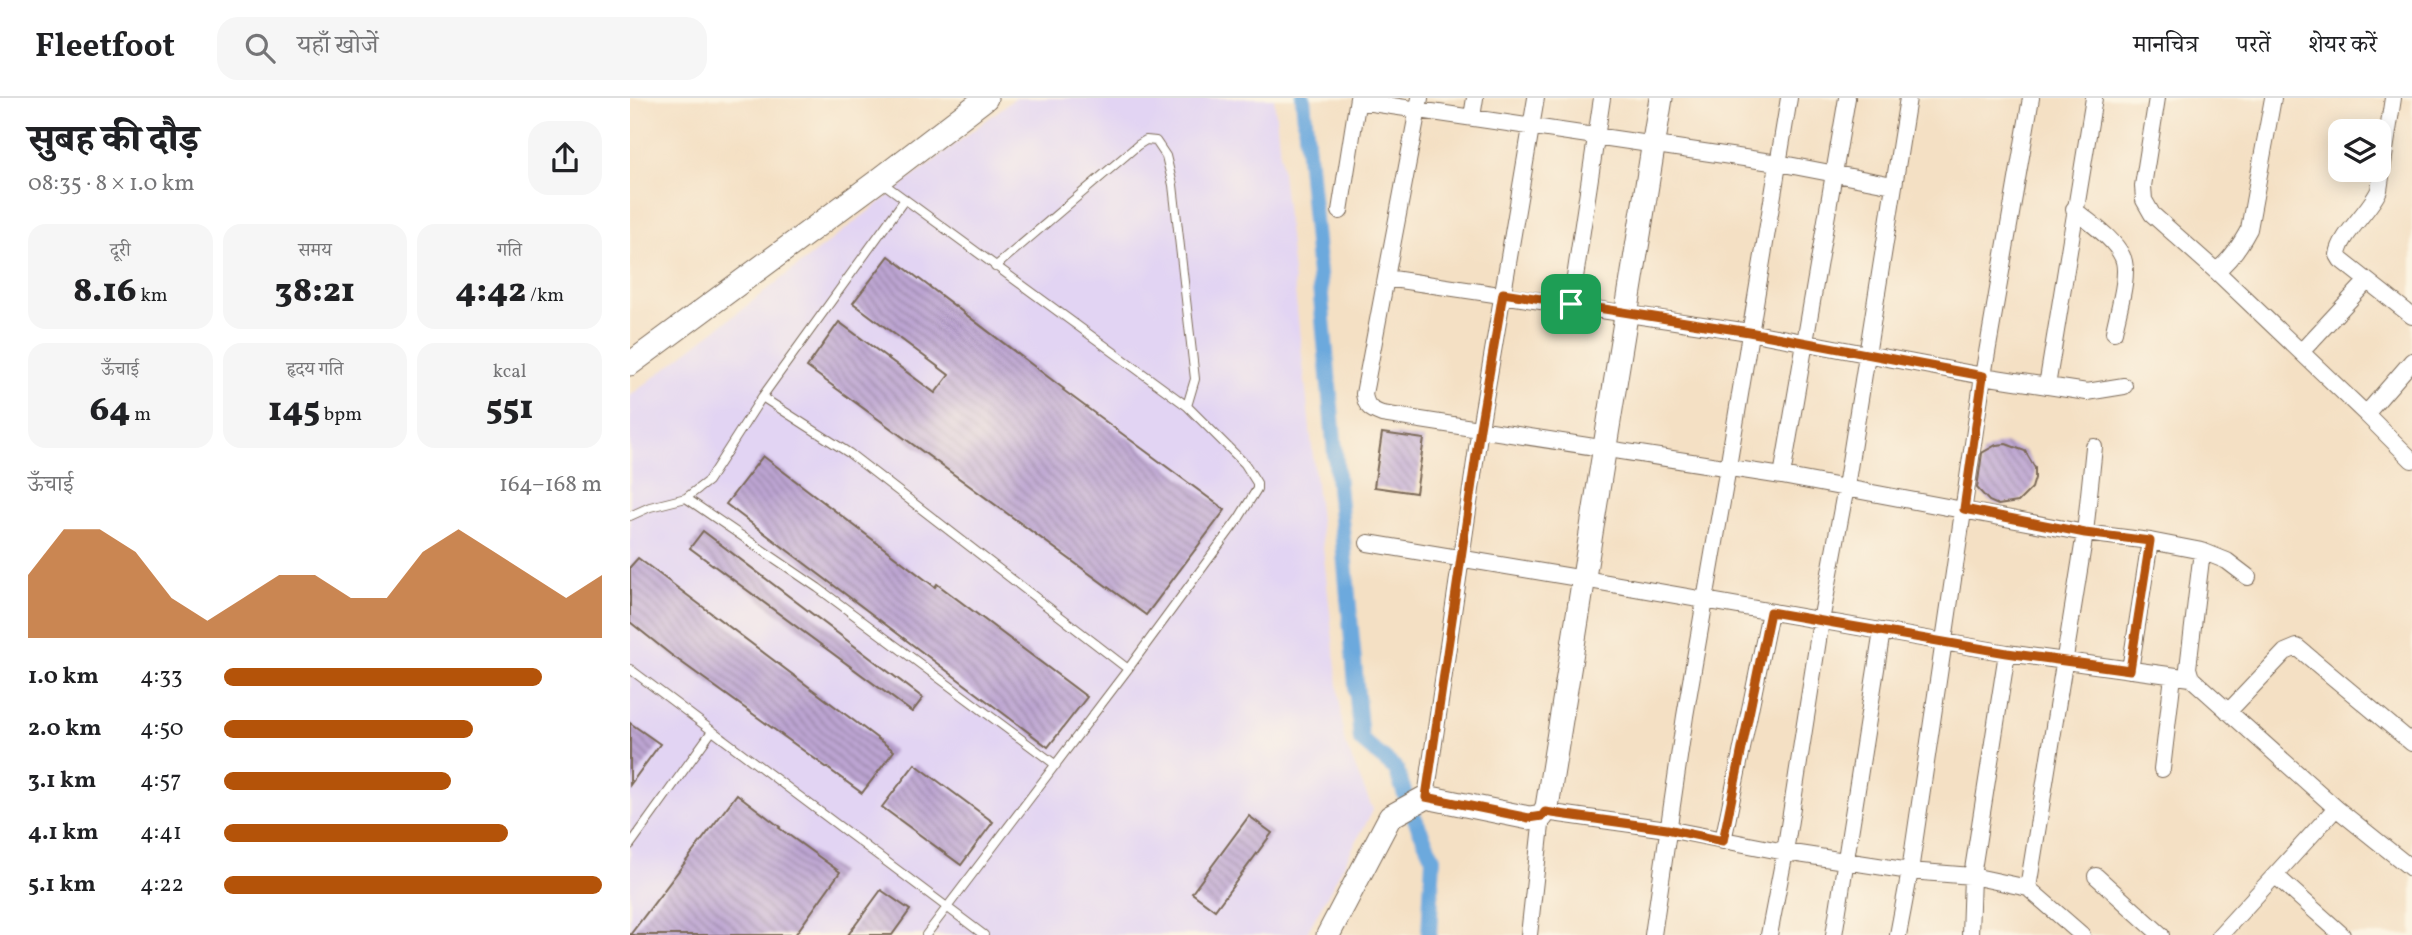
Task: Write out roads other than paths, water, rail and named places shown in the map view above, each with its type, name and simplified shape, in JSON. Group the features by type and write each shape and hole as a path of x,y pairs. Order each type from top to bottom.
{"main road":[{"path":"630,364 986,98"},
{"path":"1328,935 1390,817 1426,797 1529,818 1544,814 1661,98"}],"street":[{"path":"1472,117 1475,98"},
{"path":"1426,797 1480,428 1536,98"},
{"path":"1571,304 1602,98"},
{"path":"1653,935 1667,829 1789,98"},
{"path":"1782,476 1847,98"},
{"path":"1769,935 1846,487 1908,98"},
{"path":"1898,935 1910,871 1983,376 2031,98"},
{"path":"2047,386 2094,98"},
{"path":"2157,98 2143,186 2144,200 2152,214 2216,271 2412,460"},
{"path":"2216,271 2244,240 2249,229 2273,98"},
{"path":"2393,98 2379,190 2375,200 2339,250 2340,260 2412,316"},
{"path":"1340,211 1358,100 1419,104 1472,117 1778,163 1893,186"},
{"path":"1419,104 1364,394 1371,410 1382,414 1782,476 2085,533 2150,541 2202,551 2227,561 2248,577"},
{"path":"2074,209 2117,247 2123,256 2125,273 2114,332"},
{"path":"1386,278 1503,293 1749,332 1983,376 2087,392 2124,386"},
{"path":"2301,352 2367,281"},
{"path":"2366,414 2412,361"},
{"path":"2028,888 2066,662 2085,533 2094,447"},
{"path":"2130,670 2150,541"},
{"path":"1368,543 2007,653 2192,678"},
{"path":"2202,551 2188,668 2192,678 2336,808 2412,869"},
{"path":"1723,841 1770,612"},
{"path":"1835,935 1882,631"},
{"path":"2228,712 2286,652 2297,647 2412,743"},
{"path":"1970,935 1972,876 2007,653"},
{"path":"2162,769 2173,676"},
{"path":"2221,935 2336,808"},
{"path":"1529,935 1544,814 1667,829 1785,852 1910,871 1972,876 2028,888 2082,935"},
{"path":"2275,875 2342,935"},
{"path":"2095,876 2161,935"}],"lane":[{"path":"995,267 1138,145 1146,139 1156,141 1166,156 1173,185 1195,379 1187,405"},
{"path":"879,180 1187,405 1245,464 1255,477 1257,489 1239,518 1128,669 926,935"},
{"path":"630,516 650,507 686,498 708,481 762,397 905,199"},
{"path":"762,397 849,453 1128,669"},
{"path":"686,498 818,588 1056,765"},
{"path":"630,670 984,935"},
{"path":"630,845 712,731"}],"waterway":[{"path":"1303,98 1361,740 1396,769 1409,806 1433,858 1429,935"}]}
